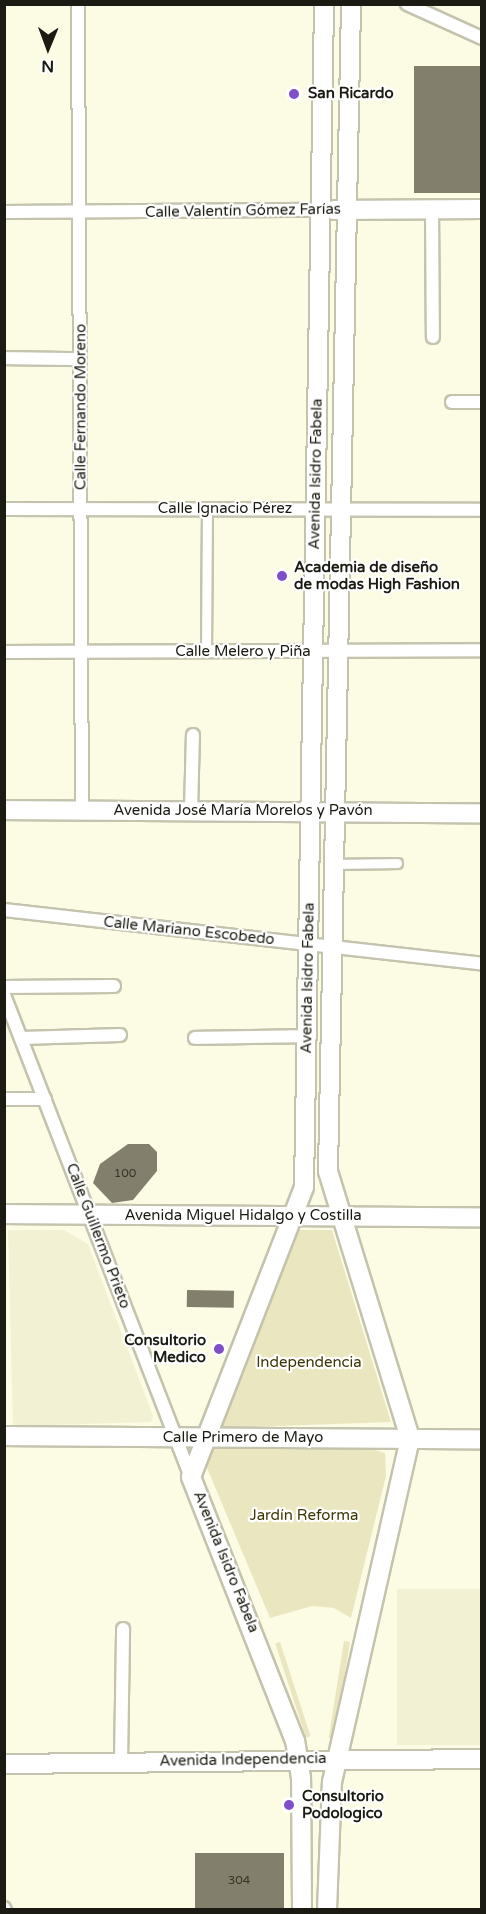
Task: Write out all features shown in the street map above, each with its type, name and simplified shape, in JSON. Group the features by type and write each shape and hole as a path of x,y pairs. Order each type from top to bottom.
{"main road":[{"name":"Avenida Isidro Fabela","path":"302,1910 300,1759 265,1658 191,1477 294,1214 305,1175 324,4"},
{"name":"Avenida Isidro Fabela","path":"351,4 344,209 328,1172 339,1216 411,1438"},
{"name":"Calle Valentín Gómez Farías","path":"320,210 482,209"},
{"name":"Avenida José María Morelos y Pavón","path":"4,810 482,813"},
{"name":"Avenida Miguel Hidalgo y Costilla","path":"4,1214 294,1214 482,1217"},
{"name":"Calle Primero de Mayo","path":"4,1436 174,1439 482,1439"},
{"path":"327,1910 328,1806 336,1759 411,1438"},
{"name":"Avenida Independencia","path":"4,1764 300,1759 482,1759"}],"street":[{"name":"Calle Fernando Moreno","path":"78,4 82,809"},
{"path":"407,4 482,38"},
{"path":"432,209 433,337"},
{"name":"Calle Valentín Gómez Farías","path":"4,212 320,210"},
{"path":"4,358 80,359"},
{"path":"452,402 482,402"},
{"name":"Calle Ignacio Pérez","path":"4,509 482,510"},
{"path":"206,652 207,510"},
{"name":"Calle Melero y Piña","path":"4,652 482,650"},
{"path":"191,810 193,735"},
{"path":"334,864 397,864"},
{"name":"Calle Mariano Escobedo","path":"4,910 482,964"},
{"path":"4,987 114,986"},
{"name":"Calle Guillermo Prieto","path":"4,995 10,1021 22,1038 174,1439 191,1477"},
{"path":"22,1038 120,1035"},
{"path":"195,1038 308,1036"},
{"path":"4,1099 45,1099"},
{"path":"121,1762 123,1629"}],"shaded area":[{"path":"8,1230 64,1230 88,1244 153,1416 151,1422 13,1426"},
{"path":"397,1589 481,1589 481,1745 397,1745"}],"green space":[{"name":"Independencia","path":"293,1230 332,1230 391,1422 219,1428"},
{"name":"Jardín Reforma","path":"217,1445 368,1448 385,1453 386,1476 351,1618 334,1608 312,1606 270,1618 207,1468 207,1455"},
{"path":"344,1641 350,1642 335,1739 329,1738"},
{"path":"280,1642 311,1736 306,1738 275,1644"}],"building":[{"path":"414,66 482,66 482,193 414,193"},
{"path":"128,1144 149,1144 157,1152 157,1171 133,1200 112,1203 93,1183 100,1164"},
{"path":"187,1290 234,1291 234,1308 187,1307"},
{"path":"195,1853 284,1853 284,1909 195,1909"}],"place":[{"name":"San Ricardo","path":"294,94"},
{"name":"Academia de diseño de modas High Fashion","path":"282,576"},
{"name":"Consultorio Medico","path":"219,1349"},
{"name":"Consultorio Podologico","path":"289,1805"}]}
